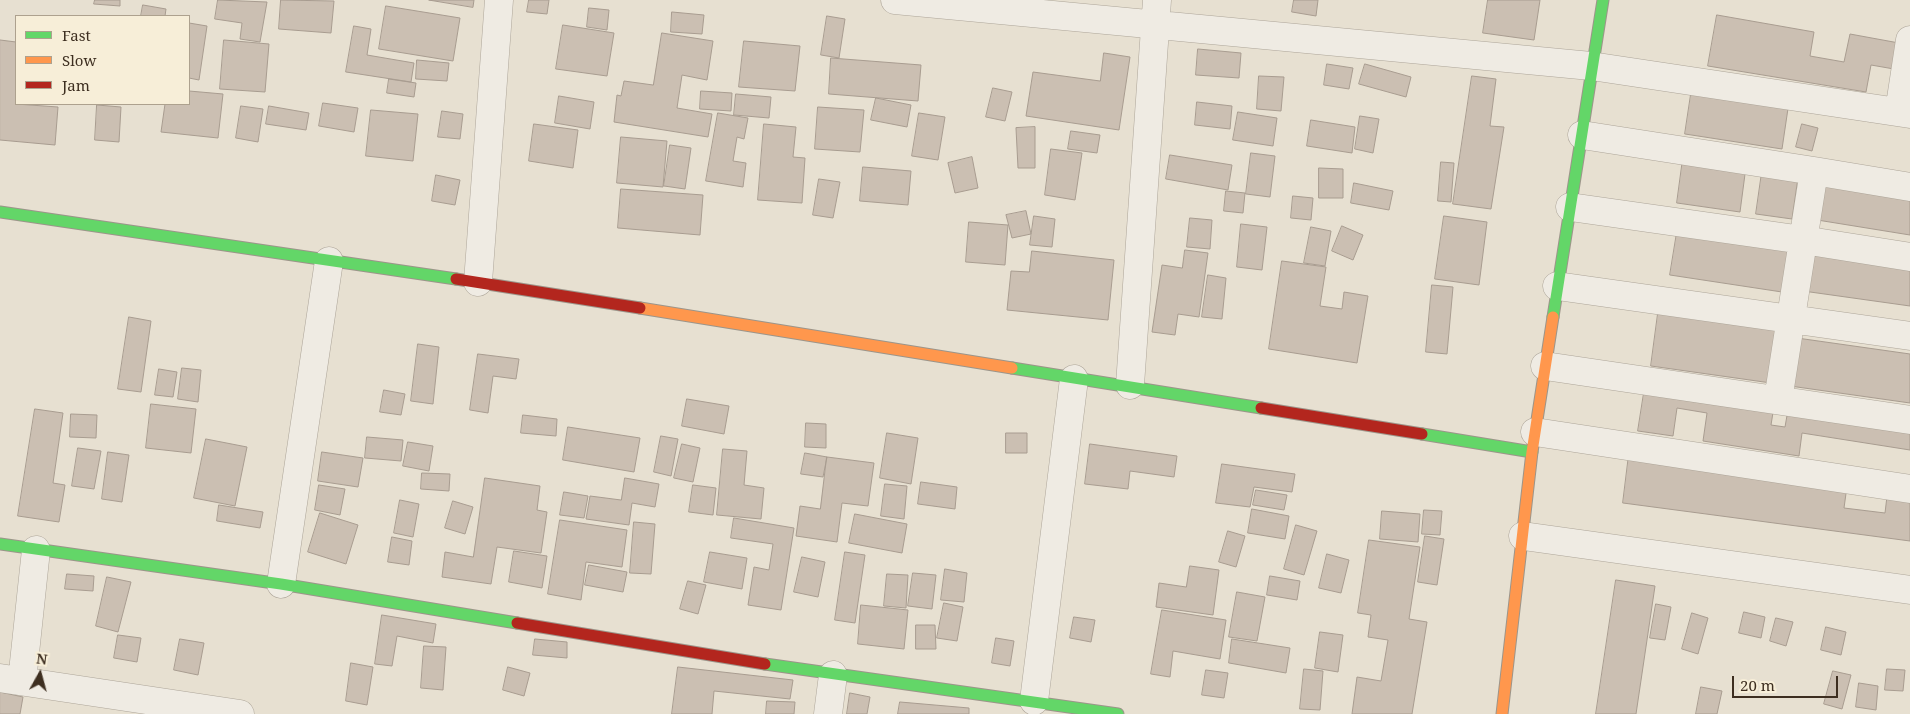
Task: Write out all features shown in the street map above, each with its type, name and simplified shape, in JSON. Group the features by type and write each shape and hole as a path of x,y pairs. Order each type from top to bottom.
{"street":[{"path":"478,282 499,0"},
{"path":"895,0 1156,13 1590,66 1904,113 1910,40"},
{"path":"1502,714 1533,442 1582,134 1590,66 1603,0"},
{"path":"1130,385 1156,13"},
{"path":"1582,134 1910,187"},
{"path":"1778,400 1814,171"},
{"path":"1570,207 1910,257"},
{"path":"0,212 478,282 1074,379 1130,385 1533,442 1910,490"},
{"path":"281,584 329,261"},
{"path":"1557,286 1910,336"},
{"path":"1545,366 1910,420"},
{"path":"1034,701 1074,379"},
{"path":"1523,536 1910,590"},
{"path":"0,544 281,584 833,675 1118,714"},
{"path":"36,550 11,679 240,714"},
{"path":"828,714 833,675"}],"building":[{"path":"95,0 120,0 120,6 94,4"},
{"path":"218,0 267,2 260,42 240,39 242,23 215,19"},
{"path":"281,0 334,1 331,33 279,29"},
{"path":"429,0 474,0 473,7"},
{"path":"529,0 549,0 547,14 527,12"},
{"path":"1294,0 1318,0 1316,16 1292,12"},
{"path":"1488,0 1540,0 1534,40 1483,33"},
{"path":"143,5 166,9 165,15 141,15"},
{"path":"386,6 460,18 453,61 379,49"},
{"path":"589,8 609,10 607,30 587,27"},
{"path":"672,12 704,15 702,34 671,32"},
{"path":"1717,15 1814,32 1810,56 1844,62 1850,34 1899,43 1894,69 1871,65 1866,92 1708,66"},
{"path":"827,16 845,19 839,58 821,55"},
{"path":"190,23 207,26 199,80 190,78"},
{"path":"563,25 614,33 607,76 556,69"},
{"path":"354,26 371,29 367,55 414,63 411,82 346,72"},
{"path":"662,33 713,41 707,80 682,75 677,108 712,114 708,137 614,122 617,95 621,96 624,81 653,85"},
{"path":"0,40 15,42 15,105 58,107 55,145 0,140"},
{"path":"224,40 269,44 265,92 220,89"},
{"path":"744,41 800,46 795,91 739,87"},
{"path":"1198,49 1241,53 1239,78 1196,75"},
{"path":"1104,53 1130,57 1119,130 1026,116 1033,72 1100,81"},
{"path":"831,58 921,65 918,101 829,94"},
{"path":"417,60 449,63 447,81 416,79"},
{"path":"1327,64 1353,68 1349,89 1324,85"},
{"path":"1365,64 1411,77 1406,97 1359,84"},
{"path":"1259,76 1284,77 1281,111 1257,109"},
{"path":"1472,76 1496,79 1490,126 1504,127 1491,209 1453,204"},
{"path":"389,79 416,83 414,97 387,93"},
{"path":"1693,81 1790,95 1782,149 1685,134"},
{"path":"993,88 1012,92 1005,121 986,117"},
{"path":"190,91 223,94 218,138 161,132 165,105 190,105"},
{"path":"701,91 732,93 731,111 700,109"},
{"path":"736,94 771,97 769,118 734,115"},
{"path":"559,96 594,102 590,129 555,123"},
{"path":"876,98 911,105 907,127 871,120"},
{"path":"1197,102 1232,106 1230,129 1195,125"},
{"path":"323,103 358,108 354,132 319,126"},
{"path":"97,105 121,107 119,142 95,140"},
{"path":"241,106 263,109 258,142 236,138"},
{"path":"269,106 309,113 306,130 266,124"},
{"path":"818,107 864,110 860,152 815,149"},
{"path":"371,110 418,114 413,161 366,156"},
{"path":"442,111 463,114 460,139 438,137"},
{"path":"1238,112 1277,118 1273,146 1233,140"},
{"path":"718,113 748,118 744,139 737,137 733,161 746,163 743,187 706,181"},
{"path":"919,113 945,117 938,160 912,156"},
{"path":"1360,116 1379,119 1373,153 1355,149"},
{"path":"1311,120 1355,127 1352,153 1307,146"},
{"path":"534,124 578,130 573,168 529,161"},
{"path":"764,124 796,127 793,157 805,158 802,203 758,200"},
{"path":"1802,124 1818,128 1812,151 1796,147"},
{"path":"1035,127 1035,168 1018,168 1016,128"},
{"path":"1071,131 1100,135 1097,153 1068,149"},
{"path":"621,137 667,141 663,187 617,183"},
{"path":"670,145 691,148 685,189 664,186"},
{"path":"1051,149 1082,153 1075,200 1045,195"},
{"path":"1684,151 1747,159 1740,212 1677,203"},
{"path":"1251,153 1275,156 1270,197 1246,194"},
{"path":"1170,155 1232,165 1228,190 1166,179"},
{"path":"972,157 978,188 955,193 948,163"},
{"path":"1764,158 1800,164 1792,219 1756,214"},
{"path":"1441,162 1454,163 1451,202 1438,201"},
{"path":"863,167 911,171 908,205 860,201"},
{"path":"1319,168 1343,169 1343,198 1319,198"},
{"path":"1818,173 1910,187 1910,235 1811,219"},
{"path":"436,175 460,180 455,205 432,201"},
{"path":"819,179 840,182 833,218 813,215"},
{"path":"1354,183 1393,191 1389,210 1351,203"},
{"path":"621,189 703,195 700,235 618,228"},
{"path":"1226,191 1245,193 1243,213 1224,211"},
{"path":"1293,196 1313,198 1311,220 1291,218"},
{"path":"1026,211 1031,234 1012,238 1006,215"},
{"path":"1034,216 1055,219 1052,247 1030,245"},
{"path":"1444,216 1487,222 1479,285 1435,279"},
{"path":"1190,218 1212,220 1210,249 1187,247"},
{"path":"1679,220 1790,237 1782,292 1670,275"},
{"path":"969,222 1008,225 1005,265 966,262"},
{"path":"1241,224 1267,227 1262,270 1237,267"},
{"path":"1342,226 1363,235 1353,260 1332,251"},
{"path":"1311,227 1331,231 1325,266 1304,263"},
{"path":"1810,243 1910,257 1910,306 1803,291"},
{"path":"1185,250 1208,253 1199,317 1178,314 1175,335 1152,332 1162,265 1182,268"},
{"path":"1032,251 1114,260 1108,320 1007,310 1011,271 1029,272"},
{"path":"1282,261 1326,267 1320,306 1342,309 1344,292 1368,296 1357,363 1269,349"},
{"path":"1208,275 1226,278 1222,319 1202,317"},
{"path":"1432,285 1453,287 1447,354 1426,352"},
{"path":"1659,306 1780,324 1771,383 1651,366"},
{"path":"129,317 151,321 141,392 118,389"},
{"path":"1797,338 1910,354 1910,403 1790,386"},
{"path":"418,344 439,347 433,404 411,401"},
{"path":"478,354 519,359 516,379 493,376 488,413 470,410"},
{"path":"182,368 201,370 198,402 178,399"},
{"path":"159,369 177,372 173,397 155,395"},
{"path":"1646,380 1775,400 1771,425 1785,427 1789,404 1910,423 1910,450 1802,433 1799,456 1703,441 1707,413 1677,408 1673,436 1638,431"},
{"path":"384,390 405,394 401,415 380,412"},
{"path":"687,399 729,406 724,434 682,426"},
{"path":"151,404 196,409 191,453 146,448"},
{"path":"35,409 63,413 53,483 65,485 59,522 18,516"},
{"path":"71,414 97,415 96,438 70,437"},
{"path":"523,415 557,419 556,436 521,433"},
{"path":"806,423 826,424 826,448 805,447"},
{"path":"568,427 640,438 634,472 563,460"},
{"path":"887,433 918,438 911,484 880,478"},
{"path":"1006,433 1027,433 1027,453 1006,453"},
{"path":"661,436 678,439 671,476 654,472"},
{"path":"367,437 403,440 401,461 365,458"},
{"path":"206,439 247,447 235,506 194,498"},
{"path":"408,442 433,446 429,471 403,466"},
{"path":"682,444 700,448 693,482 674,478"},
{"path":"1090,444 1177,456 1174,477 1130,471 1128,489 1085,484"},
{"path":"1630,446 1848,479 1844,508 1885,513 1888,488 1910,491 1910,541 1623,503"},
{"path":"78,448 101,451 94,489 72,486"},
{"path":"723,449 747,451 744,485 764,488 761,519 717,515"},
{"path":"108,452 129,455 122,502 102,499"},
{"path":"322,452 363,458 358,487 318,481"},
{"path":"805,453 827,457 823,477 801,474"},
{"path":"827,457 874,463 868,506 842,503 837,542 796,536 800,506 820,509"},
{"path":"1222,464 1295,474 1292,492 1254,487 1250,507 1216,503"},
{"path":"422,473 450,474 449,491 421,489"},
{"path":"485,478 540,486 537,510 547,512 541,553 497,547 491,584 442,577 445,552 473,557"},
{"path":"625,478 659,484 655,507 632,503 629,525 586,519 590,496 621,500"},
{"path":"921,482 957,487 955,509 918,504"},
{"path":"885,484 907,486 904,519 881,516"},
{"path":"319,485 345,489 340,515 315,510"},
{"path":"693,485 716,488 713,515 689,512"},
{"path":"1256,490 1287,495 1284,510 1253,505"},
{"path":"564,492 588,496 584,518 560,515"},
{"path":"400,500 419,504 413,537 394,533"},
{"path":"453,501 473,507 465,534 445,528"},
{"path":"219,505 263,512 260,528 217,521"},
{"path":"1252,509 1289,516 1285,539 1248,533"},
{"path":"1424,510 1442,511 1440,535 1422,534"},
{"path":"1382,511 1420,514 1418,542 1380,539"},
{"path":"320,513 358,525 346,564 308,552"},
{"path":"855,514 907,524 902,553 849,543"},
{"path":"734,518 794,528 781,610 748,605 754,567 769,570 773,544 731,538"},
{"path":"560,520 627,530 622,567 586,562 581,600 548,594"},
{"path":"634,522 655,524 651,574 630,573"},
{"path":"1296,525 1317,531 1304,575 1284,569"},
{"path":"1228,531 1245,536 1236,567 1219,562"},
{"path":"1425,536 1444,539 1437,585 1418,582"},
{"path":"392,537 412,541 409,565 388,562"},
{"path":"1369,540 1420,547 1409,619 1427,622 1412,714 1352,714 1357,677 1381,681 1388,640 1368,637 1371,615 1358,613"},
{"path":"514,551 547,556 542,588 509,582"},
{"path":"710,552 747,558 742,589 704,582"},
{"path":"845,552 865,555 855,623 835,620"},
{"path":"1327,554 1349,560 1341,593 1319,588"},
{"path":"802,557 825,562 818,597 794,592"},
{"path":"589,565 627,572 623,592 585,585"},
{"path":"1190,566 1219,570 1213,615 1156,607 1159,583 1186,587"},
{"path":"945,569 967,573 964,602 941,600"},
{"path":"913,573 936,575 932,609 908,606"},
{"path":"67,574 94,576 93,591 65,589"},
{"path":"887,574 908,575 906,608 884,606"},
{"path":"1270,576 1300,581 1297,600 1267,595"},
{"path":"107,577 131,582 118,632 96,626"},
{"path":"1616,580 1655,586 1636,714 1596,714"},
{"path":"688,581 706,585 698,614 680,609"},
{"path":"1237,592 1265,597 1257,641 1229,637"},
{"path":"944,603 963,607 957,641 937,638"},
{"path":"1656,604 1671,607 1665,640 1650,638"},
{"path":"861,605 908,610 904,649 858,644"},
{"path":"1162,610 1226,620 1220,659 1173,651 1170,677 1151,674"},
{"path":"1744,612 1765,617 1761,638 1739,633"},
{"path":"1692,613 1708,618 1698,654 1682,649"},
{"path":"382,615 436,624 433,643 397,636 392,666 375,664"},
{"path":"1074,617 1095,620 1091,642 1070,638"},
{"path":"1776,618 1793,622 1786,646 1770,641"},
{"path":"916,625 935,625 936,649 916,649"},
{"path":"1826,627 1846,632 1841,655 1821,650"},
{"path":"1320,632 1343,635 1338,672 1315,668"},
{"path":"118,635 141,638 137,662 114,658"},
{"path":"996,638 1014,641 1010,666 992,663"},
{"path":"180,639 204,643 198,675 174,670"},
{"path":"535,639 567,642 567,658 533,655"},
{"path":"1232,639 1290,648 1286,673 1229,663"},
{"path":"424,646 446,647 443,690 421,688"},
{"path":"351,663 373,667 367,705 346,701"},
{"path":"508,667 530,673 524,696 503,690"},
{"path":"678,667 793,680 790,699 714,691 712,714 672,714"},
{"path":"1304,669 1323,671 1320,710 1300,709"},
{"path":"1887,669 1905,670 1903,691 1885,690"},
{"path":"1206,670 1228,673 1224,698 1202,695"},
{"path":"1833,671 1851,675 1842,709 1824,704"},
{"path":"1859,683 1878,686 1876,710 1856,707"},
{"path":"1701,687 1722,691 1717,714 1696,714"},
{"path":"0,692 23,697 20,714 0,714"},
{"path":"850,693 870,697 867,714 847,714"},
{"path":"767,701 795,702 794,714 766,714"},
{"path":"900,702 969,708 969,714 898,714"}],"traffic: fast":[{"path":"1553,317 1603,0"},
{"path":"0,212 456,279"},
{"path":"1012,368 1261,408"},
{"path":"1422,434 1532,452"},
{"path":"0,544 281,584 517,623"},
{"path":"765,664 1118,714"}],"traffic: slow":[{"path":"640,308 1012,368"},
{"path":"1502,714 1532,452 1553,317"}],"traffic: jam":[{"path":"456,279 640,308"},
{"path":"1261,408 1422,434"},
{"path":"517,623 765,664"}]}
